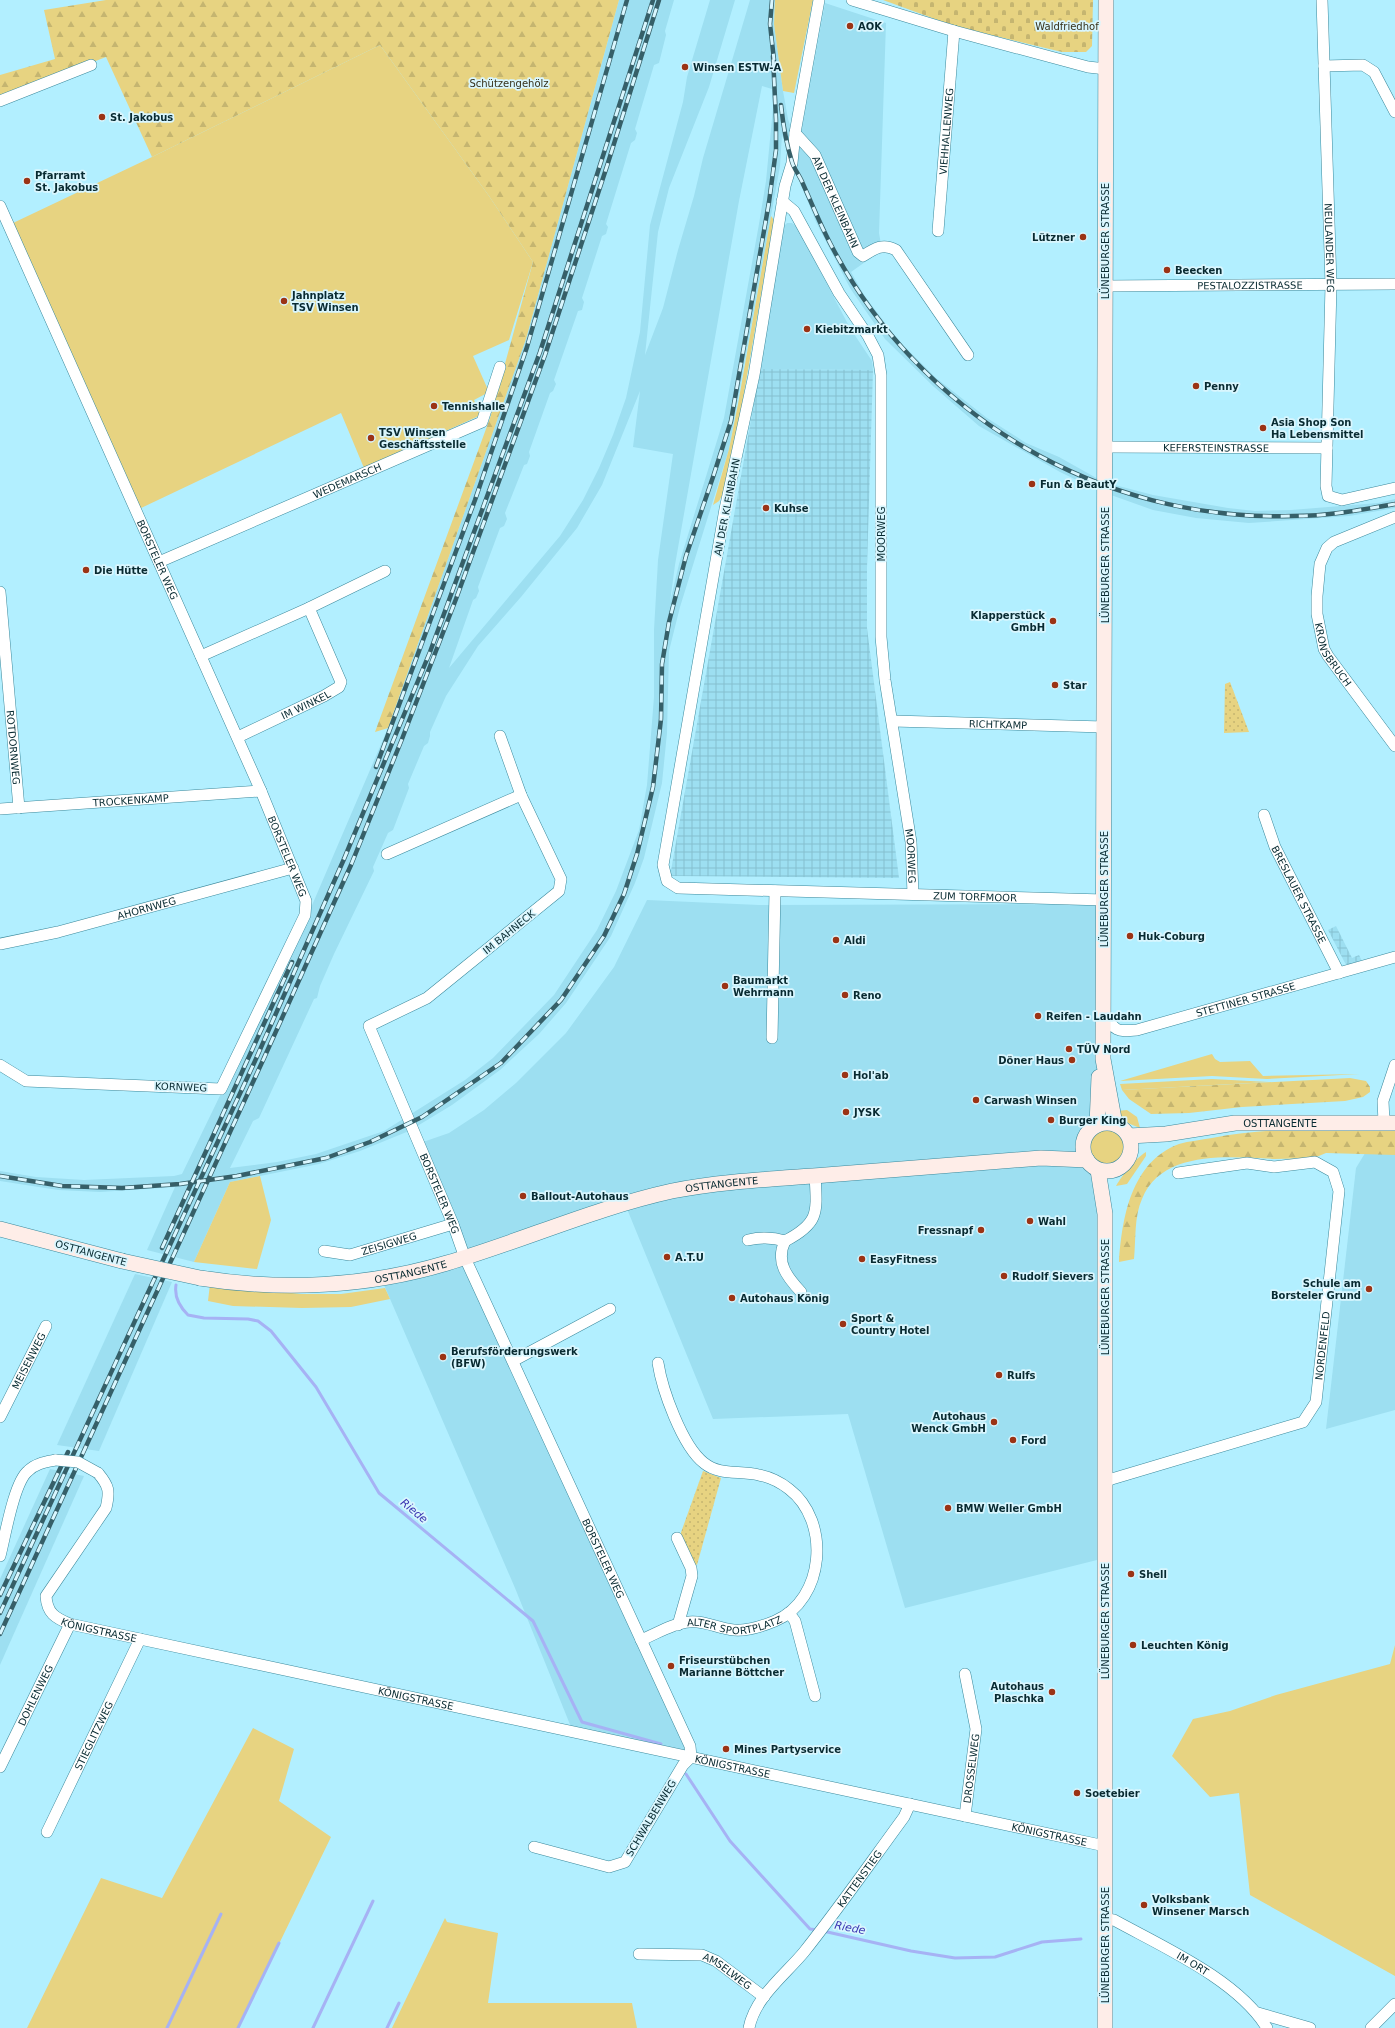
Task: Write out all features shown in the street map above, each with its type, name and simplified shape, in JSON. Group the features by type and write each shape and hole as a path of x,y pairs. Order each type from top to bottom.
{"main road":[{"name":"LÜNEBURGER STRASSE","path":"1106,0 1103,1058 1115,1124"},
{"name":"LÜNEBURGER STRASSE","path":"1097,1125 1099,1074 1103,1058"},
{"name":"OSTTANGENTE","path":"1129,1136 1166,1134 1235,1123 1389,1122"},
{"path":"1083,1144 1089,1131 1097,1125 1106,1123 1115,1124 1123,1129 1129,1136 1131,1152 1125,1163 1114,1170 1092,1165"},
{"name":"OSTTANGENTE","path":"1131,1152 1166,1134"},
{"name":"LÜNEBURGER STRASSE","path":"1083,1144 1092,1165 1106,1214"},
{"name":"OSTTANGENTE","path":"1041,1158 1083,1144"},
{"name":"OSTTANGENTE","path":"0,1229 122,1261 200,1278 253,1285 323,1284 381,1278 465,1258 653,1196 724,1183 1041,1158 1092,1165"},
{"name":"LÜNEBURGER STRASSE","path":"1105,2028 1106,1214 1114,1170"}],"street":[{"name":"AN DER KLEINBAHN","path":"667,881 663,865 725,509 754,375 782,201 792,163 794,133 819,0"},
{"path":"852,0 954,31 1088,67 1106,69"},
{"name":"NEULANDER WEG","path":"1322,0 1331,285 1327,448 1328,496 1336,500 1342,500 1395,488"},
{"name":"VIEHHALLENWEG","path":"938,231 954,31"},
{"path":"0,101 91,65"},
{"path":"1324,66 1363,65 1374,72 1395,112"},
{"name":"AN DER KLEINBAHN","path":"794,133 815,156 858,252 863,256 879,246 888,246 896,250 968,355"},
{"name":"MOORWEG","path":"782,201 794,211 823,266 868,336 878,355 881,375 881,637 885,680 911,842 913,894"},
{"name":"BORSTELER WEG","path":"0,206 262,791 306,900 305,915"},
{"name":"PESTALOZZISTRASSE","path":"1105,286 1395,284"},
{"name":"WEDEMARSCH","path":"159,562 482,422 500,367"},
{"name":"KEFERSTEINSTRASSE","path":"1105,447 1327,448"},
{"name":"KRONSBRUCH","path":"1395,517 1341,539 1326,548 1320,564 1317,596 1317,614 1324,649 1395,746"},
{"path":"201,656 308,608 385,571"},
{"name":"ROTDORNWEG","path":"0,592 19,808"},
{"name":"IM WINKEL","path":"238,737 324,696 339,687 341,682 308,608"},
{"name":"RICHTKAMP","path":"892,721 1104,727"},
{"name":"IM BAHNECK","path":"369,1026 426,998 558,891 561,879 521,795 500,736"},
{"name":"TROCKENKAMP","path":"0,809 262,791"},
{"path":"387,854 521,795"},
{"name":"BRESLAUER STRASSE","path":"1264,815 1275,847 1340,973"},
{"name":"AHORNWEG","path":"0,944 58,932 293,868"},
{"name":"ZUM TORFMOOR","path":"667,881 678,888 1104,900"},
{"path":"772,1038 775,891"},
{"name":"KORNWEG","path":"0,1065 26,1081 221,1089 305,915"},
{"name":"STETTINER STRASSE","path":"1104,1013 1113,1028 1120,1031 1137,1030 1395,957"},
{"name":"BORSTELER WEG","path":"369,1026 453,1224 465,1258 690,1746 691,1757"},
{"path":"1389,1122 1383,1102 1395,1065"},
{"name":"NORDENFELD","path":"1105,1481 1303,1422 1316,1402 1339,1191 1333,1172 1315,1162 1274,1167 1246,1163 1178,1173"},
{"path":"801,1292 788,1278 781,1264 781,1249 785,1241 801,1232 810,1223 817,1208 815,1175"},
{"name":"ZEISIGWEG","path":"324,1251 350,1255 453,1224"},
{"path":"748,1240 761,1237 785,1241"},
{"path":"513,1361 610,1309"},
{"name":"MEISENWEG","path":"0,1417 46,1326"},
{"name":"ALTER SPORTPLATZ","path":"641,1640 678,1625 698,1622 733,1630 743,1630 775,1621 789,1613 799,1603 807,1591 814,1574 817,1556 816,1537 811,1519 802,1502 789,1489 774,1480 758,1474 715,1470 703,1463 693,1451 664,1391 658,1362"},
{"name":"KÖNIGSTRASSE","path":"0,1556 17,1487 26,1471 39,1463 56,1460 78,1462 98,1473 106,1483 109,1496 106,1508 46,1596 47,1606 51,1614 57,1619 70,1624 1105,1846"},
{"name":"ALTER SPORTPLATZ","path":"677,1538 691,1568 692,1576 678,1625"},
{"name":"ALTER SPORTPLATZ","path":"789,1613 795,1621 815,1696"},
{"name":"DOHLENWEG","path":"0,1767 70,1624"},
{"name":"STIEGLITZWEG","path":"47,1832 140,1639"},
{"name":"DROSSELWEG","path":"965,1674 976,1729 965,1816"},
{"name":"SCHWALBENWEG","path":"534,1847 609,1866 625,1862 683,1765 691,1757"},
{"name":"KATTENSTIEG","path":"750,2028 751,2020 764,1997 803,1952 826,1922 904,1817 910,1804"},
{"name":"IM ORT","path":"1105,1919 1114,1920 1214,1976 1258,2013 1267,2028"},
{"name":"AMSELWEG","path":"639,1954 702,1955 716,1961 764,1997"},
{"path":"1371,2028 1395,2004"},
{"path":"1258,2013 1294,2026 1310,2028"}],"shaded area":[{"path":"619,0 674,0 665,31 666,35 659,63 654,65 635,129 637,133 635,140 631,143 606,224 608,227 606,234 602,236 582,298 584,302 582,310 578,311 554,380 556,384 553,391 550,393 529,452 530,456 527,464 524,465 505,513 507,519 504,526 500,528 478,587 479,591 476,598 473,600 449,668 560,536 583,500 613,435 626,398 640,332 650,225 683,102 687,77 710,0 735,0 709,87 669,188 658,232 645,355 663,308 703,158 750,0 775,0 774,24 783,91 788,119 798,150 825,3 886,23 879,233 882,250 851,272 864,295 897,339 936,378 987,418 1026,443 1059,457 1100,480 1111,484 1153,495 1228,508 1255,511 1291,510 1378,503 1395,499 1395,508 1349,516 1249,523 1196,518 1153,510 1097,490 1060,472 979,426 933,386 885,339 850,288 816,222 782,135 780,166 729,449 680,607 669,651 667,733 662,783 644,858 635,883 611,936 566,1003 539,1034 500,1070 452,1105 409,1131 360,1151 319,1164 230,1182 194,1262 147,1250 175,1187 100,1192 58,1190 0,1181 0,1171 36,1177 84,1180 174,1176 182,1174 310,910 388,728 526,339","holes":["762,86 772,89 773,108 766,181 759,224 724,418 679,564 670,602 675,565 739,201","640,391 633,447 673,454 658,560 654,630 654,697 647,785 639,830 616,891 597,930 554,995 493,1058 465,1080 384,1131 316,1154 277,1162 230,1168 253,1121 259,1118 314,999 317,998 320,986 334,954 374,871 373,867 388,833 393,830 409,788 408,784 424,746 428,743 430,732 446,696 478,646 521,597 577,528 602,485"]},
{"path":"787,223 792,223 797,227 850,328 872,361 873,370 760,369 783,227"},
{"path":"760,369 873,370 867,568 867,628 899,878 670,876"},
{"path":"647,900 759,905 1107,904 1110,1123 1101,1123 1093,1127 1086,1135 1083,1144 1084,1155 1089,1164 1097,1170 1105,1558 905,1608 848,1414 713,1419 625,1204 465,1258 423,1142 449,1133 484,1110 516,1083 566,1033 614,967"},
{"path":"1336,926 1352,958 1359,955 1363,963 1349,965 1345,963 1328,930"},
{"name":"Schule am Borsteler Grund","path":"1384,1122 1395,1142 1395,1410 1326,1429 1356,1168"},
{"path":"465,1258 691,1757 573,1732 515,1588 381,1278"},
{"path":"135,1274 172,1282 99,1451 57,1445"},
{"path":"50,1469 84,1476 0,1665 0,1579"}],"green space":[{"name":"Schützengehölz","path":"106,0 619,0 526,339 388,728 375,732 490,418 533,262 489,196 380,45 152,157 106,57 0,98 0,75 55,59 44,10"},
{"path":"775,0 813,0 794,93 783,91 774,24"},
{"name":"Waldfriedhof","path":"883,0 1093,0 1092,46 1086,52 1062,52 954,26"},
{"name":"Jahnplatz TSV Winsen","path":"380,45 489,196 533,262 509,340 473,356 489,392 474,400 481,415 364,468 341,413 139,509 13,223 152,157"},
{"path":"771,216 774,220 735,445 725,491 719,501 713,505 729,449"},
{"path":"1230,682 1249,732 1224,733 1225,684"},
{"path":"1212,1054 1215,1059 1220,1062 1250,1061 1263,1076 1360,1074 1267,1079 1212,1076 1120,1081"},
{"path":"1350,1078 1366,1081 1370,1087 1370,1092 1363,1097 1345,1101 1242,1107 1189,1113 1151,1114 1129,1099 1122,1090"},
{"path":"1212,1079 1269,1082 1122,1090 1120,1084"},
{"path":"1127,1110 1137,1117 1140,1128 1125,1122 1117,1111"},
{"path":"1318,1128 1395,1130 1395,1155 1326,1153 1314,1158 1275,1159 1238,1157 1200,1160 1181,1164 1165,1171 1152,1183 1139,1206 1134,1259 1119,1262 1123,1228 1132,1193 1150,1164 1163,1152 1179,1144 1225,1136 1265,1131"},
{"path":"1111,1130 1120,1135 1124,1141 1124,1155 1120,1161 1111,1166 1103,1166 1094,1161 1090,1155 1089,1144 1094,1135 1100,1131"},
{"path":"1146,1152 1146,1156 1127,1184 1116,1186 1130,1167"},
{"path":"260,1176 271,1220 257,1269 194,1262 230,1182"},
{"path":"210,1284 301,1294 341,1294 385,1288 390,1299 351,1307 302,1308 233,1306 208,1301"},
{"path":"703,1471 721,1478 697,1565 689,1561 679,1538"},
{"path":"1395,1645 1395,1976 1250,1895 1239,1793 1210,1797 1172,1756 1193,1719 1230,1711 1276,1695 1390,1664"},
{"path":"253,1728 294,1749 279,1801 331,1837 238,2028 27,2028 101,1878 162,1898"},
{"path":"445,1918 447,1922 498,1933 488,2003 632,2003 637,2028 392,2028"}],"waterway":[{"name":"Riede","path":"176,1285 178,1301 188,1315 204,1318 248,1319 258,1321 271,1331 316,1387 379,1493 533,1621 582,1722 661,1744"},
{"name":"Riede","path":"686,1774 730,1841 810,1929 818,1930"},
{"path":"313,2028 373,1901"},
{"path":"167,2028 221,1914"},
{"name":"Riede","path":"823,1931 911,1951 955,1958 995,1957 1042,1942 1081,1939"},
{"path":"238,2028 279,1943"},
{"path":"387,2028 399,2003"}],"railway":[{"path":"376,767 475,500 527,347 627,0"},
{"path":"0,1613 255,1061 344,859 430,652 540,352 653,0"},
{"path":"0,1634 351,865 402,739 456,599 545,355 607,166 659,0"},
{"path":"772,0 770,24 774,60"},
{"path":"0,1176 62,1186 122,1188 180,1184 237,1176 326,1158 370,1142 422,1117 501,1063 561,1000 604,936 624,894 637,854 653,787 661,719 662,664 669,622 686,556 731,421 769,202 776,150 773,56"},
{"path":"781,105 786,141 793,165 802,181 830,243 868,304 913,359 965,407 1022,446 1085,478 1152,500 1221,513 1306,516 1395,504"},
{"path":"162,1248 292,962"},
{"path":"0,1595 68,1452"}],"place":[{"name":"AOK","path":"850,26"},
{"name":"Winsen ESTW-A","path":"685,67"},
{"name":"St. Jakobus","path":"102,117"},
{"name":"Pfarramt St. Jakobus","path":"27,181"},
{"name":"Lützner","path":"1083,237"},
{"name":"Beecken","path":"1167,270"},
{"name":"Jahnplatz TSV Winsen","path":"284,301"},
{"name":"Kiebitzmarkt","path":"807,329"},
{"name":"Penny","path":"1196,386"},
{"name":"Tennishalle","path":"434,406"},
{"name":"Asia Shop Son Ha Lebensmittel","path":"1263,428"},
{"name":"TSV Winsen Geschäftsstelle","path":"371,438"},
{"name":"Fun & BeautY","path":"1032,484"},
{"name":"Kuhse","path":"766,508"},
{"name":"Die Hütte","path":"86,570"},
{"name":"Klapperstück GmbH","path":"1053,621"},
{"name":"Star","path":"1055,685"},
{"name":"Huk-Coburg","path":"1130,936"},
{"name":"Aldi","path":"836,940"},
{"name":"Baumarkt Wehrmann","path":"725,986"},
{"name":"Reno","path":"845,995"},
{"name":"Reifen - Laudahn","path":"1038,1016"},
{"name":"TÜV Nord","path":"1069,1049"},
{"name":"Döner Haus","path":"1072,1060"},
{"name":"Hol'ab","path":"845,1075"},
{"name":"Carwash Winsen","path":"976,1100"},
{"name":"JYSK","path":"846,1112"},
{"name":"Burger King","path":"1051,1120"},
{"name":"Ballout-Autohaus","path":"523,1196"},
{"name":"Wahl","path":"1030,1221"},
{"name":"Fressnapf","path":"981,1230"},
{"name":"A.T.U","path":"667,1257"},
{"name":"EasyFitness","path":"862,1259"},
{"name":"Rudolf Sievers","path":"1004,1276"},
{"name":"Schule am Borsteler Grund","path":"1369,1289"},
{"name":"Autohaus König","path":"732,1298"},
{"name":"Sport & Country Hotel","path":"843,1324"},
{"name":"Berufsförderungswerk (BFW)","path":"443,1357"},
{"name":"Rulfs","path":"999,1375"},
{"name":"Autohaus Wenck GmbH","path":"994,1422"},
{"name":"Ford","path":"1013,1440"},
{"name":"BMW Weller GmbH","path":"948,1508"},
{"name":"Shell","path":"1131,1574"},
{"name":"Leuchten König","path":"1133,1645"},
{"name":"Friseurstübchen Marianne Böttcher","path":"671,1666"},
{"name":"Autohaus Plaschka","path":"1052,1692"},
{"name":"Mines Partyservice","path":"726,1749"},
{"name":"Soetebier","path":"1077,1793"},
{"name":"Volksbank Winsener Marsch","path":"1144,1905"}]}
